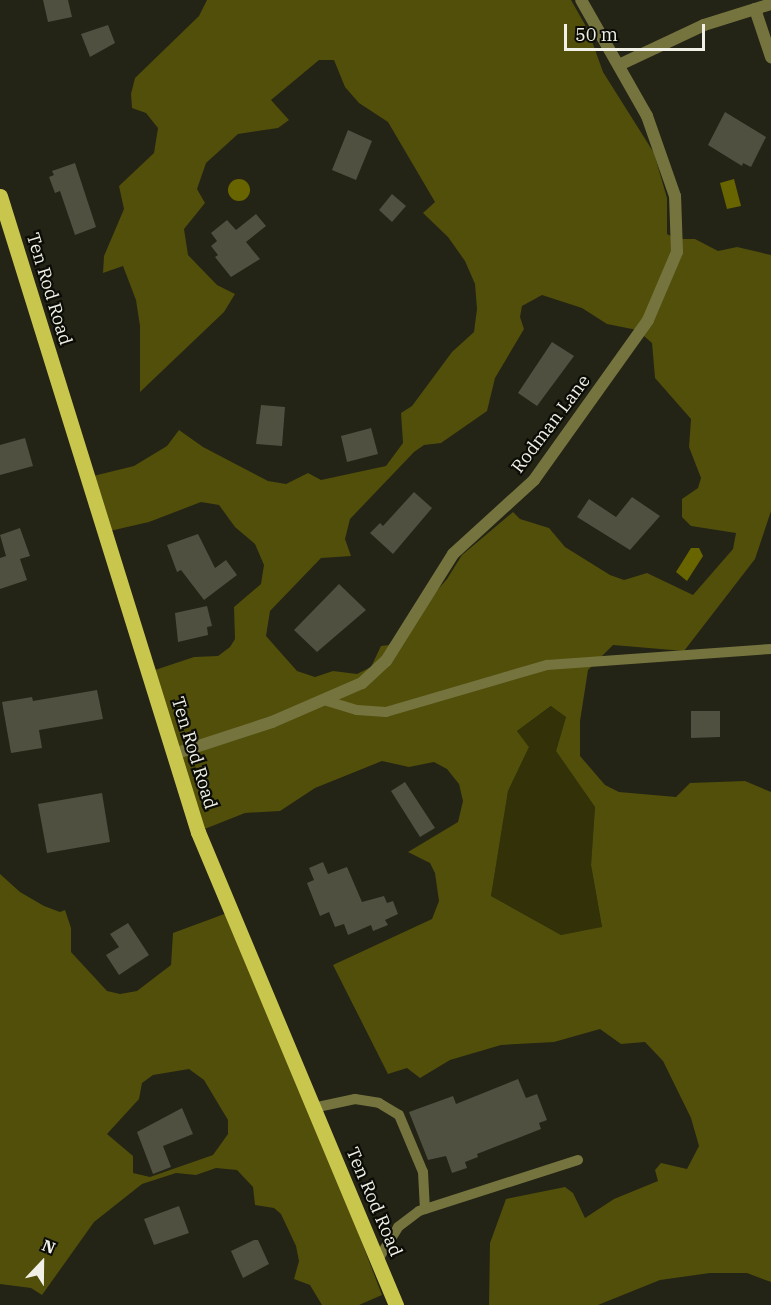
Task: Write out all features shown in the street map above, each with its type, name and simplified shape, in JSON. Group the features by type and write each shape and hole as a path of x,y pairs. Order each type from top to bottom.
{"main road":[{"name":"Ten Rod Road","path":"0,196 198,832 396,1305"}],"street":[{"name":"Rodman Lane","path":"174,754 327,701 362,683 386,662 453,554 534,480 648,320 677,252 675,196 647,116 581,0"},
{"path":"619,66 704,25 771,4"},
{"path":"755,9 771,57"}],"lane":[{"path":"327,701 357,710 386,712 547,665 771,649"},
{"path":"313,1108 354,1099 379,1103 399,1115 423,1172 425,1209"},
{"path":"377,1261 398,1227 425,1209 578,1160"}],"shaded area":[{"path":"207,0 571,0 588,30 603,72 654,153 667,198 667,234 677,239 695,239 718,251 737,247 771,255 771,511 755,559 684,651 613,645 588,670 580,721 580,756 605,785 619,792 676,797 690,783 745,781 771,792 771,1282 747,1273 710,1273 660,1280 598,1305 489,1305 490,1243 506,1199 565,1187 573,1193 585,1218 614,1199 658,1181 655,1170 661,1163 687,1169 699,1146 691,1118 663,1061 645,1042 621,1044 600,1029 554,1042 501,1045 450,1060 420,1078 407,1068 388,1074 333,965 432,919 439,901 435,873 430,863 408,852 458,822 463,801 459,784 447,769 434,762 409,767 382,761 315,788 280,811 245,813 197,832 146,673 194,657 218,656 230,647 235,639 234,607 261,584 264,565 255,544 235,527 219,505 201,502 149,522 101,533 85,478 134,466 167,446 179,430 203,447 268,481 286,484 308,473 321,480 386,466 403,443 401,413 412,406 452,352 474,332 477,309 475,284 465,261 448,237 423,213 435,202 388,122 359,103 345,87 334,60 319,60 271,100 289,120 278,128 238,134 206,163 197,189 205,203 184,229 188,255 217,285 235,294 224,312 140,392 140,326 136,300 123,266 103,273 104,256 124,209 119,186 154,153 158,128 146,113 132,108 131,94 135,78 199,16","holes":["542,295 582,308 607,324 637,330 652,343 655,378 691,419 689,447 701,478 698,488 682,499 682,517 691,526 736,533 733,549 693,595 647,573 624,580 610,575 565,547 549,528 520,519 513,512 462,555 447,579 389,645 381,646 371,667 357,674 333,671 315,677 297,671 266,636 270,611 321,558 351,556 345,539 350,519 414,452 424,445 441,443 487,411 495,378 524,329 520,317 522,306","551,706 566,717 556,751 595,807 591,865 602,927 561,935 491,896 508,791 529,747 517,731"]},
{"path":"239,179 247,182 250,190 247,198 239,201 231,198 228,190 231,182"},
{"path":"734,179 741,206 727,209 720,183"},
{"path":"691,548 699,548 703,556 687,581 676,572"},
{"path":"552,706 566,717 556,751 595,807 591,865 602,928 561,935 491,896 508,791 529,747 517,731"},
{"path":"0,874 20,892 44,906 60,912 65,910 71,928 71,952 107,991 120,994 137,991 171,965 173,933 227,913 294,1065 382,1295 359,1305 322,1305 310,1285 294,1279 299,1261 296,1246 281,1214 274,1208 255,1205 253,1187 237,1170 216,1168 196,1175 176,1173 142,1184 94,1222 42,1295 31,1288 0,1284","holes":["189,1069 204,1080 228,1120 228,1134 213,1155 150,1177 133,1173 133,1156 107,1134 139,1099 142,1083 153,1075"]}],"building":[{"path":"43,0 68,0 72,17 48,22"},
{"path":"108,25 115,43 90,57 81,34"},
{"path":"725,112 766,137 751,167 743,163 742,166 708,145"},
{"path":"348,130 372,141 356,180 332,170"},
{"path":"75,163 96,227 75,235 60,191 55,193 49,177 54,175 52,171"},
{"path":"392,194 406,206 392,222 379,210"},
{"path":"256,214 266,226 246,242 260,259 231,277 215,257 218,255 211,246 217,241 211,233 227,220 236,230"},
{"path":"552,342 574,356 537,406 518,393"},
{"path":"261,405 285,407 282,446 256,444"},
{"path":"371,428 378,454 347,462 341,436"},
{"path":"25,438 33,466 0,475 0,445"},
{"path":"414,492 432,508 393,554 370,533 380,523 383,526"},
{"path":"632,497 660,516 630,550 577,517 589,499 616,517"},
{"path":"20,528 30,556 20,559 27,580 0,589 0,558 6,556 0,535"},
{"path":"198,534 215,568 226,560 237,575 204,600 181,570 177,572 167,545"},
{"path":"339,584 366,610 317,652 294,630"},
{"path":"207,606 212,626 207,627 208,635 178,642 175,613"},
{"path":"97,690 103,719 39,730 42,748 11,753 2,702 32,697 33,701"},
{"path":"691,711 720,711 720,737 691,738"},
{"path":"405,782 435,828 420,837 391,791"},
{"path":"102,793 110,842 47,853 38,804"},
{"path":"323,862 328,874 347,867 362,902 384,896 387,903 393,901 398,914 385,920 388,925 373,931 371,925 348,935 344,924 335,927 329,912 320,916 307,883 314,880 309,868"},
{"path":"128,923 149,955 119,975 106,955 119,947 110,934"},
{"path":"518,1079 526,1098 537,1094 547,1120 539,1123 541,1129 477,1154 478,1157 465,1162 467,1168 452,1173 446,1156 428,1160 409,1112 453,1096 456,1104"},
{"path":"182,1108 193,1134 163,1146 171,1167 153,1174 137,1132"},
{"path":"179,1206 189,1233 154,1245 144,1219"},
{"path":"258,1240 269,1264 243,1278 231,1251"}]}
